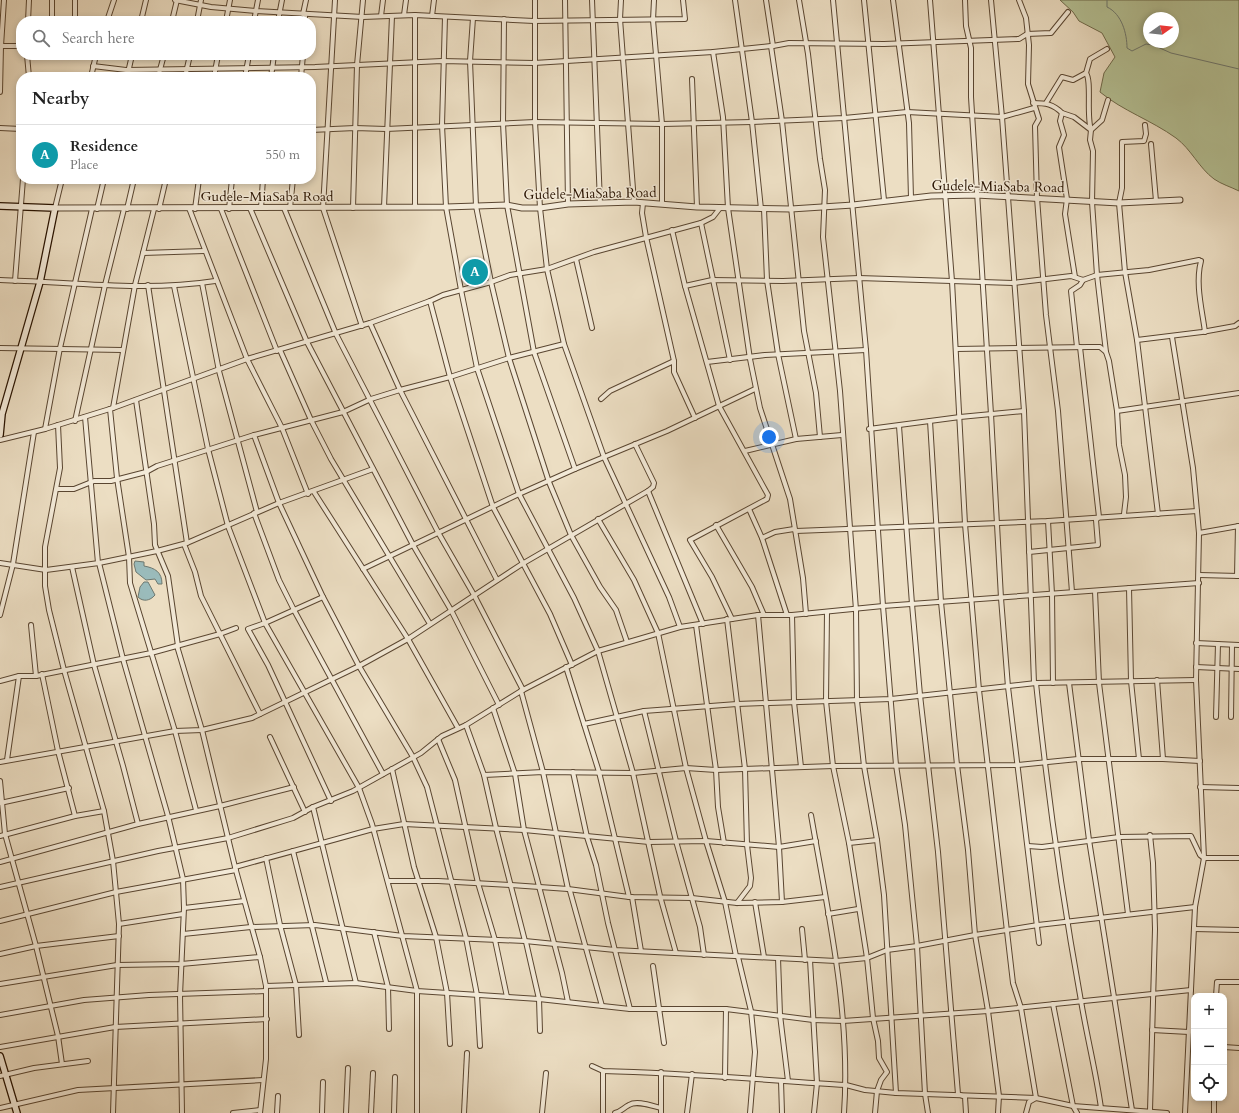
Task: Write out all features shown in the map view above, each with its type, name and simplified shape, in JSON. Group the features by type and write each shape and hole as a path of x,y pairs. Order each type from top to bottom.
{"main road":[{"name":"Gudele-MiaSaba Road","path":"0,206 55,208"},
{"path":"0,435 1,414 40,282 55,208"},
{"path":"0,1056 3,1076 17,1113"}],"street":[{"path":"0,92 0,46 4,0"},
{"path":"28,0 28,16"},
{"path":"52,0 52,16"},
{"path":"75,0 75,16"},
{"path":"109,16 114,0"},
{"path":"142,16 146,0"},
{"path":"173,16 177,0 201,2 229,8 256,11 333,16 363,17 415,15 534,21 685,19 683,0"},
{"path":"227,16 230,0"},
{"path":"255,16 258,0"},
{"path":"279,16 282,0"},
{"path":"304,14 306,0"},
{"path":"335,0 323,208 362,326"},
{"path":"353,208 357,65 363,17 363,0"},
{"path":"381,16 383,0"},
{"path":"404,15 406,0"},
{"path":"432,16 434,0"},
{"path":"535,0 535,122 540,208 547,269 564,344 604,457 669,597 680,627"},
{"path":"564,0 568,204"},
{"path":"592,0 591,20 595,60 600,203"},
{"path":"621,0 620,19 634,202"},
{"path":"654,0 656,56 662,124 662,204"},
{"path":"735,0 743,50 762,209 767,280 778,354 796,439"},
{"path":"766,0 782,121 804,332 816,393 820,437"},
{"path":"799,0 806,42 824,182 825,207 823,237 826,279 840,391 842,435 856,610 857,701 864,766 877,840 884,895 896,1093"},
{"path":"832,0 866,350 883,606 896,765 905,825 917,946 922,1016 925,1094 928,1113"},
{"path":"864,0 869,42 874,115 884,200"},
{"path":"893,0 900,43 907,112 911,198"},
{"path":"930,0 952,280 965,524 979,690 1013,983 1021,1008 1036,1098"},
{"path":"965,0 968,40 971,48 972,115 976,195 991,414 1000,598 1008,686 1038,925 1039,944"},
{"path":"991,0 1002,117 1024,412 1030,595 1035,683 1044,763 1056,844 1081,1002 1101,1108"},
{"path":"1019,0 1026,18 1029,45 1028,84 1039,119 1035,126 1036,198 1050,348 1058,411 1072,592"},
{"path":"198,16 201,2"},
{"path":"93,66 128,70 160,70 272,68 444,61 534,63 623,59 743,50 806,42 837,44 1019,39 1027,34 1051,34 1068,12"},
{"path":"415,15 415,207"},
{"path":"384,207 386,129 392,16"},
{"path":"445,17 442,125 446,207 460,290 477,368 519,494 549,548 598,651 632,772 660,896 676,953"},
{"path":"474,18 470,62 474,124 476,206 491,282 509,358 549,482 571,535 600,587 614,606 627,642"},
{"path":"504,19 503,123 507,205 534,352 575,469"},
{"path":"0,46 16,46"},
{"path":"1107,49 1090,59 1086,73 1089,83 1088,102 1091,130 1090,140 1093,151 1092,202 1097,275 1106,352 1109,361 1117,411 1119,445 1126,497 1124,514"},
{"path":"713,52 723,123 728,208 755,389 771,444 790,499 803,578 806,614"},
{"path":"27,60 29,72"},
{"path":"92,72 95,60"},
{"path":"128,70 131,60"},
{"path":"160,70 163,60"},
{"path":"186,72 189,60"},
{"path":"215,72 217,60"},
{"path":"246,72 248,60"},
{"path":"272,72 273,60"},
{"path":"302,60 302,72"},
{"path":"1046,103 1062,78 1073,80 1086,73"},
{"path":"692,79 697,207"},
{"path":"1091,130 1102,120 1108,100"},
{"path":"316,130 355,128 386,129 442,125 535,122 694,124 844,118 907,112 1002,117 1034,105 1046,103 1057,108 1062,113 1074,117 1091,130"},
{"path":"1062,113 1060,121 1064,135 1059,147 1067,199 1064,214 1075,277"},
{"path":"1145,125 1146,134 1144,141 1122,142 1122,188 1119,203 1125,272 1137,340 1158,514"},
{"path":"0,128 16,129"},
{"path":"1151,144 1156,201"},
{"path":"15,280 22,184"},
{"path":"55,208 61,184"},
{"path":"45,429 74,284 102,184"},
{"path":"75,420 105,285 133,184"},
{"path":"164,184 143,253 122,350 112,409 117,478 129,557 130,583 175,731 196,810"},
{"path":"195,209 198,184"},
{"path":"229,208 231,184"},
{"path":"261,208 263,184"},
{"path":"290,208 292,184"},
{"name":"Gudele-MiaSaba Road","path":"55,208 221,209 507,205 522,208 540,208 568,204 634,202 697,207 791,209 853,205 884,200 976,195 1119,203 1180,200"},
{"path":"642,203 646,237 674,362 674,372 695,418"},
{"path":"189,208 204,251 247,359 282,428 308,494"},
{"path":"250,208 307,342 413,545 452,610 498,705"},
{"path":"284,208 336,334 371,399 439,534 474,595 522,690 544,772 569,890 602,1006"},
{"path":"0,440 45,429 112,409 219,371 247,359 362,326 430,301 443,294 519,274 547,269 646,237 701,223 713,217 720,208"},
{"path":"221,209 278,351 311,420 343,479 430,624"},
{"path":"701,223 730,360"},
{"path":"672,230 685,286 719,406 745,451 768,497 749,509 690,540 712,577 732,619"},
{"path":"143,253 204,251"},
{"path":"576,259 592,328"},
{"path":"1029,552 1098,545 1096,520 1099,517 1071,291 1083,280 1097,275 1149,270 1200,261 1198,271 1199,293 1205,332"},
{"path":"685,286 712,280 859,278 1014,283 1075,277 1083,280"},
{"path":"0,280 74,284 174,286 216,281"},
{"path":"202,283 219,371 256,512 279,580 383,774"},
{"path":"148,285 165,391 186,543 201,596 260,714"},
{"path":"174,286 208,449 228,526 265,623 358,788 373,829 417,991 417,1113"},
{"path":"430,301 450,377 493,508 550,614 572,665"},
{"path":"370,323 400,390 497,580"},
{"path":"1137,340 1205,332 1235,326 1239,323"},
{"path":"1172,336 1193,468 1199,533 1196,680 1204,858 1195,907 1185,1113"},
{"path":"57,489 74,489 92,482 111,481 117,478 146,472 208,449 254,435 343,412 371,399 400,390 450,377 509,358 564,344"},
{"path":"956,349 987,347 1019,349 1078,347 1100,348 1106,352"},
{"path":"0,348 91,348 122,350"},
{"path":"706,362 778,354 866,350"},
{"path":"601,400 610,390 674,362"},
{"path":"363,569 439,534 519,494 634,444 668,431 755,389"},
{"path":"1117,411 1239,393"},
{"path":"136,400 154,524 155,546 168,576 177,646 202,730 235,868 260,957 266,986 266,1059 260,1112 233,1113"},
{"path":"869,429 960,417 1024,412"},
{"path":"85,417 98,563 123,659 168,816 183,879 184,908 180,995 182,1113"},
{"path":"930,421 941,602 957,765 968,850 975,934 988,1011 999,1096 998,1113"},
{"path":"58,425 60,444 57,489 45,547 45,586 49,610 64,670 104,811 113,861 119,924 113,1113"},
{"path":"899,426 920,695 938,852 944,942 958,1094"},
{"path":"0,615 13,564 34,432"},
{"path":"254,435 278,503 323,597 359,666 413,757 426,787 466,938 477,995 480,1046"},
{"path":"745,451 796,439 842,435"},
{"path":"0,762 175,731 202,730 239,722 286,702 359,666 408,639 522,564 648,491 654,483 634,444"},
{"path":"0,562 46,570 98,563 157,551 186,543 278,503 314,492 343,479 373,469"},
{"path":"648,491 703,624"},
{"path":"314,492 408,639 458,728"},
{"path":"749,509 762,538 787,615"},
{"path":"762,538 775,532 794,529 796,531 1028,522 1124,514 1158,514 1198,510"},
{"path":"598,519 634,580 658,633 686,768 725,902 751,1011 756,1052 750,1113"},
{"path":"1048,521 1052,594 1053,683"},
{"path":"716,525 752,587 764,615"},
{"path":"1199,533 1239,526 1238,576 1199,575"},
{"path":"72,567 94,665 138,824"},
{"path":"0,887 113,861 228,838 277,824 306,812 313,807 332,801 358,788 413,757 438,739 466,725 522,690 598,651 680,627 758,615 806,614 883,606 1199,583"},
{"path":"1129,588 1131,681 1139,759"},
{"path":"1095,591 1099,683 1128,914"},
{"path":"323,597 248,629 268,665 332,801"},
{"path":"827,612 826,701 833,766 848,843 867,958 879,1058 887,1072 877,1091 875,1113"},
{"path":"758,615 779,847 782,902"},
{"path":"792,615 794,702 801,767"},
{"path":"727,619 745,769 747,845 751,878 750,886 737,902"},
{"path":"30,625 36,676"},
{"path":"696,625 706,707 716,770 718,807 724,843"},
{"path":"0,681 19,676 36,676 151,653 220,634 236,628"},
{"path":"1196,643 1239,645"},
{"path":"1216,717 1218,644"},
{"path":"1231,717 1232,645"},
{"path":"566,667 600,772 631,897 641,951"},
{"path":"1196,667 1239,669"},
{"path":"42,674 58,751 69,788 75,816"},
{"path":"7,760 19,676"},
{"path":"1157,680 1163,759"},
{"path":"584,724 618,718 644,711 675,710 737,704 891,699 1035,683 1196,680"},
{"path":"1069,683 1089,840 1132,1110"},
{"path":"493,708 515,774 524,830 568,1002"},
{"path":"644,711 676,841 700,927 704,955"},
{"path":"466,725 484,775 496,828 526,942 539,999 540,1031"},
{"path":"270,737 306,812"},
{"path":"438,739 455,780 478,883 495,940 507,998"},
{"path":"484,775 544,772 632,772 686,768 716,770 928,764 1018,765 1078,759 1163,759 1200,761"},
{"path":"392,769 418,882 436,938 447,993 450,1044"},
{"path":"573,772 587,837 596,865 630,1009"},
{"path":"0,782 0,803 5,834 36,946 58,1036 62,1064"},
{"path":"0,862 168,816 220,806 294,787"},
{"path":"1200,787 1239,788"},
{"path":"0,803 69,788"},
{"path":"313,807 356,983"},
{"path":"0,836 75,816 104,811"},
{"path":"811,815 836,961 846,1085 844,1113"},
{"path":"0,921 116,892 235,868 373,829 404,824 524,830 649,842 706,841 779,847 816,841"},
{"path":"1028,846 1042,847 1089,840 1150,835 1191,836 1200,855 1204,858 1239,858"},
{"path":"1150,835 1153,863 1155,929 1150,1111"},
{"path":"848,843 877,840"},
{"path":"293,851 326,982"},
{"path":"266,858 280,925 296,985 299,1036"},
{"path":"388,881 438,881 511,884 631,897 660,896 725,902 782,902 825,897"},
{"path":"184,908 244,901"},
{"path":"755,902 764,957"},
{"path":"183,934 251,927 311,925 343,927 403,936 466,938 615,950 836,961 867,958 887,950 944,942 975,934 1007,931 1068,921 1195,907"},
{"path":"828,914 858,909"},
{"path":"119,924 183,914"},
{"path":"802,929 808,960 813,1020 817,1083 814,1113"},
{"path":"1194,929 1239,930"},
{"path":"374,932 388,987 388,1029"},
{"path":"0,954 36,946 119,936"},
{"path":"0,984 117,965 181,964 260,957"},
{"path":"778,958 780,1015 788,1081"},
{"path":"653,966 664,1043"},
{"path":"266,986 326,982 356,983 417,991 539,999 630,1009 726,1009 813,1020 842,1021 892,1016 922,1016 988,1011 1191,990"},
{"path":"1216,993 1217,982 1239,982"},
{"path":"0,1016 50,1005 116,998 266,991"},
{"path":"1053,1004 1073,1106 1077,1113"},
{"path":"725,1078 726,1009"},
{"path":"0,1047 115,1027 267,1019"},
{"path":"1152,1030 1189,1032"},
{"path":"1227,1047 1239,1048"},
{"path":"464,1113 467,1053"},
{"path":"3,1076 88,1060"},
{"path":"592,1066 603,1071 661,1072 725,1078 846,1085 896,1093 958,1094 1036,1098 1073,1106 1168,1113"},
{"path":"346,1113 348,1068"},
{"path":"603,1071 603,1113"},
{"path":"661,1072 661,1113"},
{"path":"371,1113 373,1073"},
{"path":"542,1113 546,1073"},
{"path":"687,1113 692,1074"},
{"path":"394,1113 395,1077"},
{"path":"0,1108 78,1090 113,1090 263,1080"},
{"path":"782,1081 782,1113"},
{"path":"322,1113 323,1082"},
{"path":"958,1094 965,1097 966,1113"},
{"path":"277,1113 278,1096"},
{"path":"1026,1113 1029,1102 1036,1098"},
{"path":"1214,1101 1214,1113"},
{"path":"615,1113 623,1110 629,1105 637,1104 661,1108"}],"green space":[{"path":"1060,0 1239,0 1239,191 1209,175 1176,138 1118,105 1100,92 1104,73 1115,57 1102,33 1079,21 1073,12"}],"water":[{"path":"135,561 144,562 144,566 157,571 161,576 162,584 158,584 155,579 146,580 136,572 134,564"},
{"path":"144,582 148,582 155,595 151,599 142,600 138,597 140,587"}],"waterway":[{"path":"1107,0 1107,7 1116,14 1123,25 1127,48 1132,51 1146,44 1153,45 1171,53 1239,69"}],"place":[{"name":"Residence","path":"475,272"}]}
